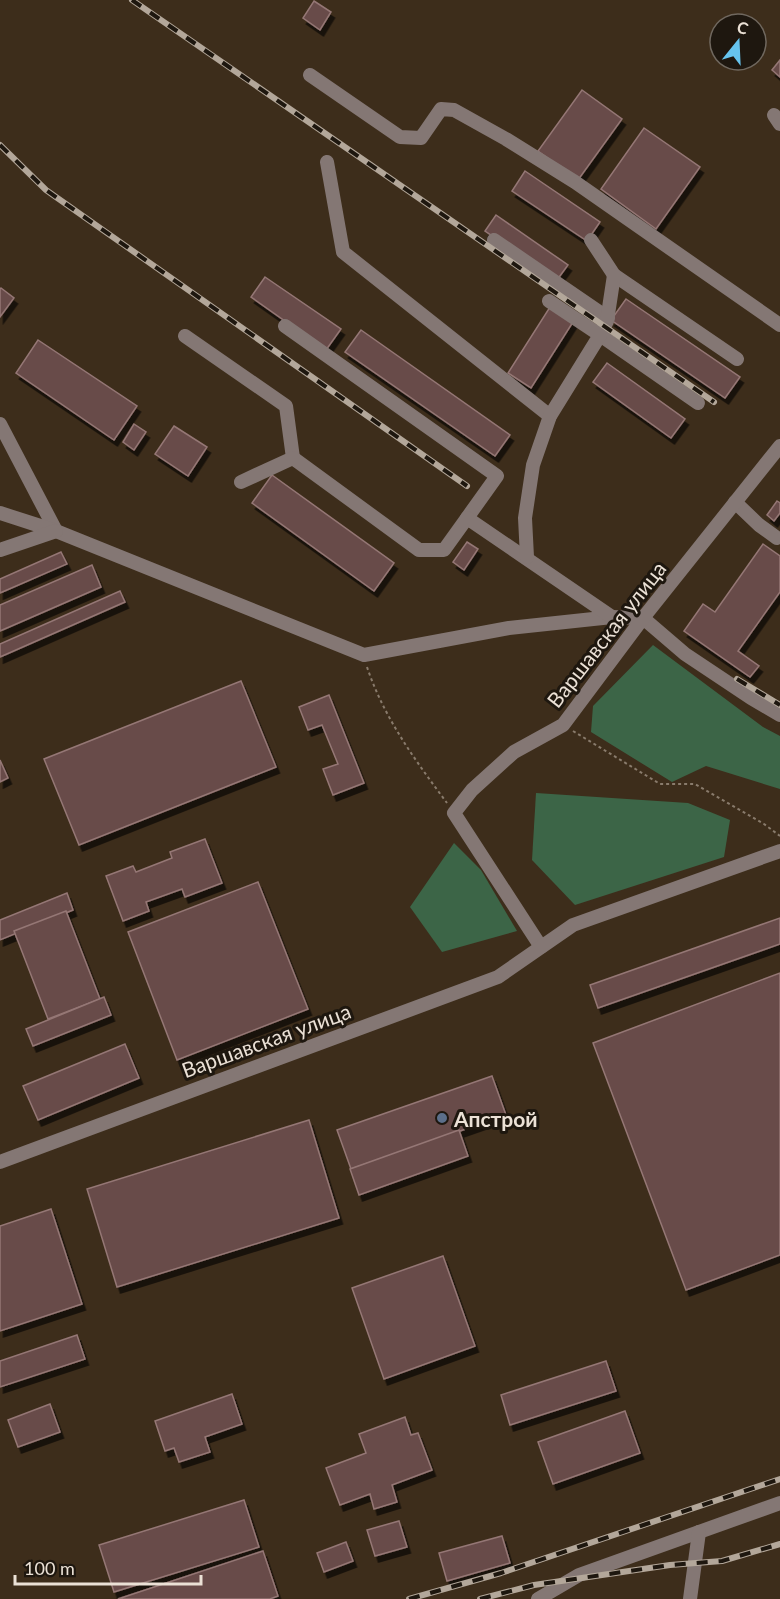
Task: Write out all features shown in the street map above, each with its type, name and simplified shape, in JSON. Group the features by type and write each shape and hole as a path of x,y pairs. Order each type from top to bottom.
{"street":[{"path":"310,75 400,137 421,138 441,109 454,110 575,182 780,325"},
{"path":"327,162 343,252 550,416"},
{"path":"494,240 608,318"},
{"path":"591,240 614,275 737,359"},
{"path":"527,557 525,518 533,465 550,416 608,318 614,275"},
{"path":"549,301 698,403"},
{"path":"185,336 286,406 292,458 419,550 444,550 497,476 285,326"},
{"path":"0,424 56,531"},
{"name":"Варшавская улица","path":"454,813 472,790 514,752 563,725 643,618 780,446"},
{"path":"241,482 292,458"},
{"path":"735,502 759,525 777,538"},
{"path":"0,513 56,531 364,655 509,628 612,617 643,618 685,654 750,698 780,715"},
{"path":"467,518 612,617"},
{"path":"0,550 56,531"},
{"path":"454,813 541,947"},
{"name":"Варшавская улица","path":"0,1161 498,977 573,925 780,850"},
{"path":"538,1599 579,1575 780,1503"},
{"path":"690,1599 699,1532"}],"path":[{"path":"364,655 377,695 400,738 454,813"},
{"path":"563,725 660,784 695,784 764,824 780,836"}],"green space":[{"path":"653,645 763,727 780,736 780,789 706,766 672,782 591,732 593,706"},
{"path":"536,793 688,803 730,820 724,857 575,905 532,860"},
{"path":"454,843 481,870 517,931 442,952 410,907"}],"building":[{"path":"314,1 331,12 320,30 303,18"},
{"path":"780,60 780,77 772,70"},
{"path":"582,90 622,119 578,180 538,151"},
{"path":"644,128 700,167 656,229 601,189"},
{"path":"525,171 600,222 587,241 512,191"},
{"path":"496,215 568,265 557,280 485,231"},
{"path":"265,277 341,329 326,350 251,297"},
{"path":"0,289 14,298 0,317"},
{"path":"626,299 740,377 725,398 611,320"},
{"path":"550,307 573,322 531,388 508,373"},
{"path":"361,330 510,435 495,456 345,352"},
{"path":"38,340 137,406 114,440 16,373"},
{"path":"607,363 685,419 671,438 593,382"},
{"path":"134,424 146,432 134,450 123,442"},
{"path":"174,426 207,447 188,476 155,454"},
{"path":"272,475 394,563 374,591 252,503"},
{"path":"777,501 780,503 780,513 774,521 767,515"},
{"path":"467,542 478,549 464,570 453,562"},
{"path":"763,544 780,556 780,592 738,651 759,666 750,677 684,631 703,604 715,612"},
{"path":"61,552 67,564 0,593 0,579"},
{"path":"92,565 101,587 0,631 0,605"},
{"path":"120,591 125,602 0,657 0,644"},
{"path":"241,681 276,767 79,845 44,759"},
{"path":"329,695 364,783 333,795 323,769 338,764 322,725 308,730 299,707"},
{"path":"0,760 8,778 0,782"},
{"path":"205,839 222,883 185,897 182,889 146,902 149,911 123,921 106,876 133,866 136,872 172,858 170,852"},
{"path":"258,882 308,1009 177,1060 128,932"},
{"path":"67,893 73,910 0,940 0,920"},
{"path":"66,911 100,999 48,1019 14,931"},
{"path":"780,918 780,944 598,1008 590,985"},
{"path":"780,973 780,1255 686,1290 593,1043"},
{"path":"104,997 111,1015 33,1046 26,1029"},
{"path":"125,1044 139,1078 38,1120 23,1086"},
{"path":"492,1076 506,1115 351,1169 337,1130"},
{"path":"309,1120 339,1218 117,1287 87,1189"},
{"path":"459,1130 468,1156 359,1195 350,1169"},
{"path":"51,1209 82,1304 0,1331 0,1226"},
{"path":"443,1256 475,1346 384,1379 352,1288"},
{"path":"77,1335 85,1359 0,1387 0,1361"},
{"path":"606,1361 616,1391 510,1425 501,1395"},
{"path":"232,1394 242,1424 205,1437 210,1452 179,1462 174,1448 165,1451 155,1421"},
{"path":"50,1404 60,1432 18,1447 8,1420"},
{"path":"625,1411 640,1453 553,1484 538,1442"},
{"path":"405,1417 411,1435 418,1433 432,1470 392,1485 397,1502 374,1509 370,1494 340,1505 326,1468 366,1453 359,1434"},
{"path":"244,1500 259,1547 114,1592 99,1545"},
{"path":"399,1521 407,1547 375,1556 367,1530"},
{"path":"502,1536 510,1563 447,1581 439,1553"},
{"path":"346,1542 353,1561 324,1572 317,1553"},
{"path":"263,1551 278,1596 270,1599 118,1599"}],"railway":[{"path":"132,0 714,402"},
{"path":"0,145 46,190 467,486"},
{"path":"737,679 780,705"},
{"path":"409,1599 501,1573 780,1479"},
{"path":"480,1599 534,1585 670,1565 722,1561 780,1544"}],"place":[{"name":"Апстрой","path":"442,1118"}]}
